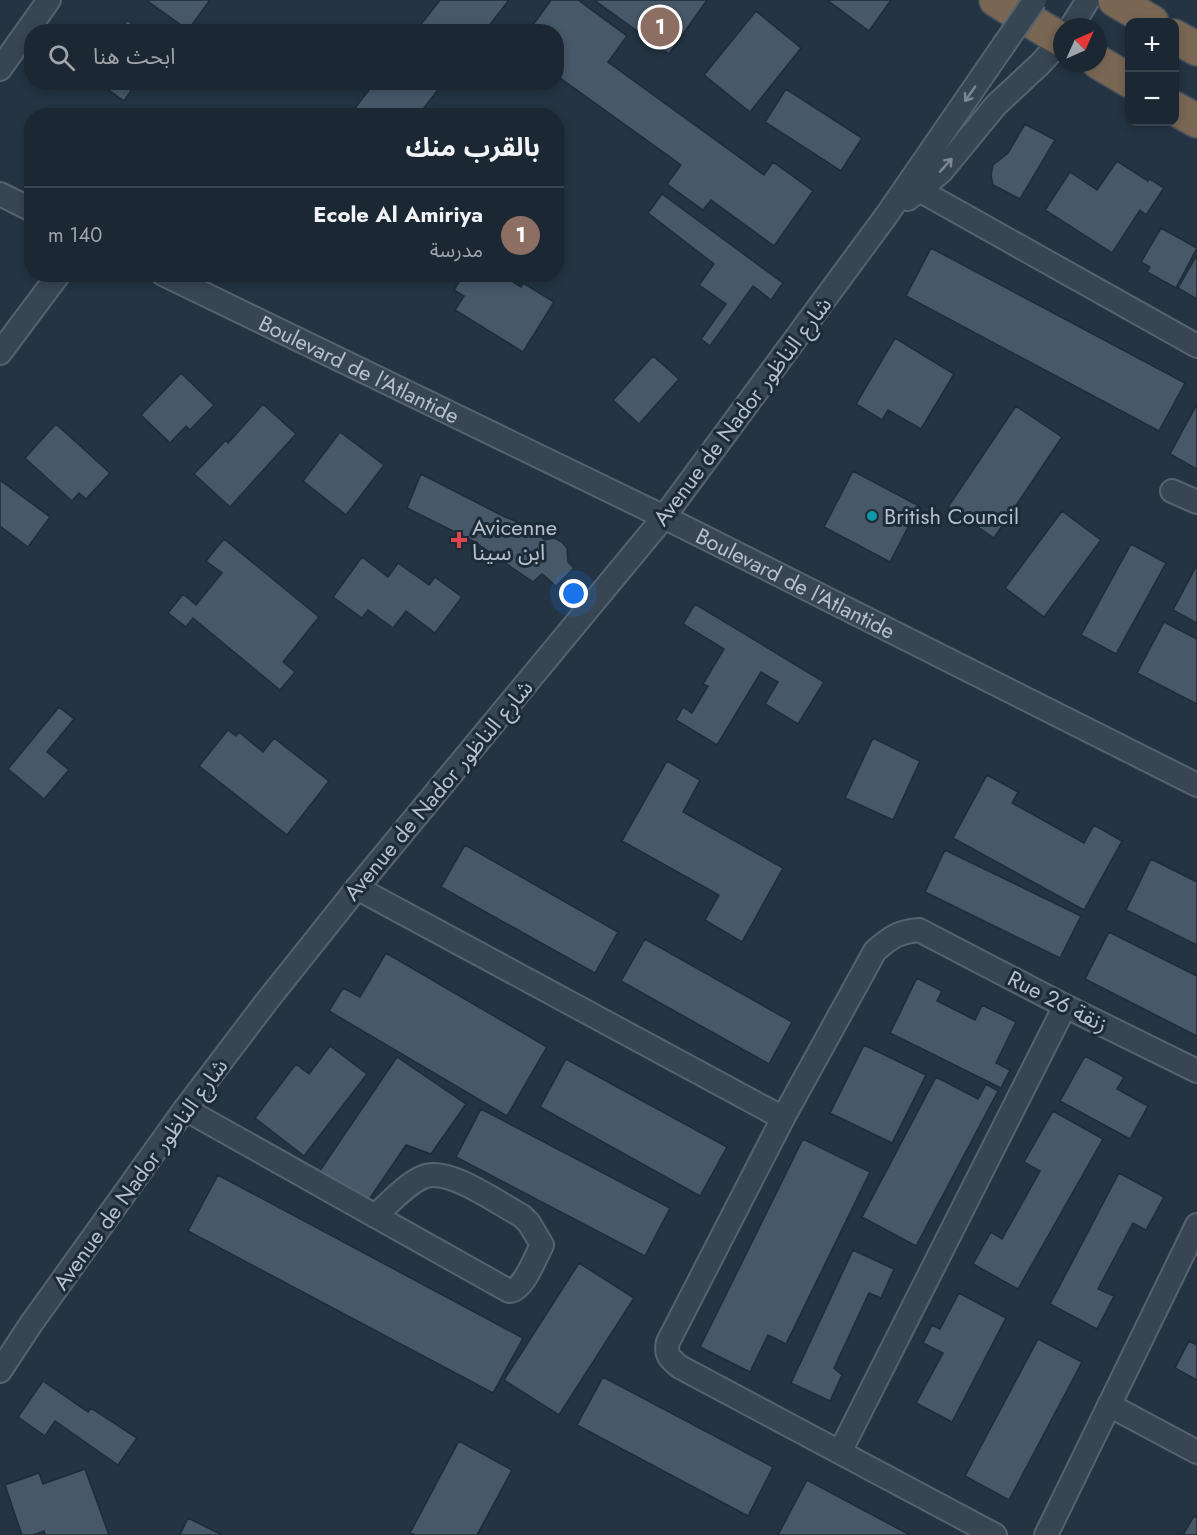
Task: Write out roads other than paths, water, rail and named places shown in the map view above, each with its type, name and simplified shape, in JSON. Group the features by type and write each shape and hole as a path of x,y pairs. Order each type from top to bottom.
{"highway":[{"path":"996,0 1053,35"},
{"path":"1115,0 1145,18"},
{"path":"1179,39 1197,49"},
{"path":"1107,67 1125,78"},
{"path":"1179,111 1197,121"}],"street":[{"path":"32,24 49,0"},
{"name":"Avenue de Nador شارع الناظور","path":"0,1371 185,1109 357,888 664,517 886,216 1035,0"},
{"path":"1077,18 1088,0"},
{"path":"0,69 24,35"},
{"name":"Avenue de Nador شارع الناظور","path":"886,216 940,172 996,105 1053,50"},
{"path":"919,190 1197,346"},
{"path":"0,194 24,206"},
{"path":"0,353 53,282"},
{"name":"Boulevard de l'Atlantide","path":"180,282 664,517 1197,785"},
{"path":"1172,491 1197,502"},
{"path":"357,888 783,1118 668,1342 666,1351 670,1359 680,1367 995,1535"},
{"name":"Rue 26 زنقة","path":"783,1118 875,951 902,932 919,930 1197,1071"},
{"path":"840,1452 1065,1006"},
{"path":"185,1109 375,1216 509,1291 513,1292 520,1287 542,1245 522,1216 452,1177 426,1176 415,1182 375,1216"},
{"path":"1046,1535 1197,1225"},
{"path":"1109,1406 1197,1452"}],"place":[{"name":"Ecole Al Amiriya","path":"660,27"},
{"name":"British Council","path":"872,516"},
{"name":"Avicenne ابن سينا","path":"459,540"}]}
